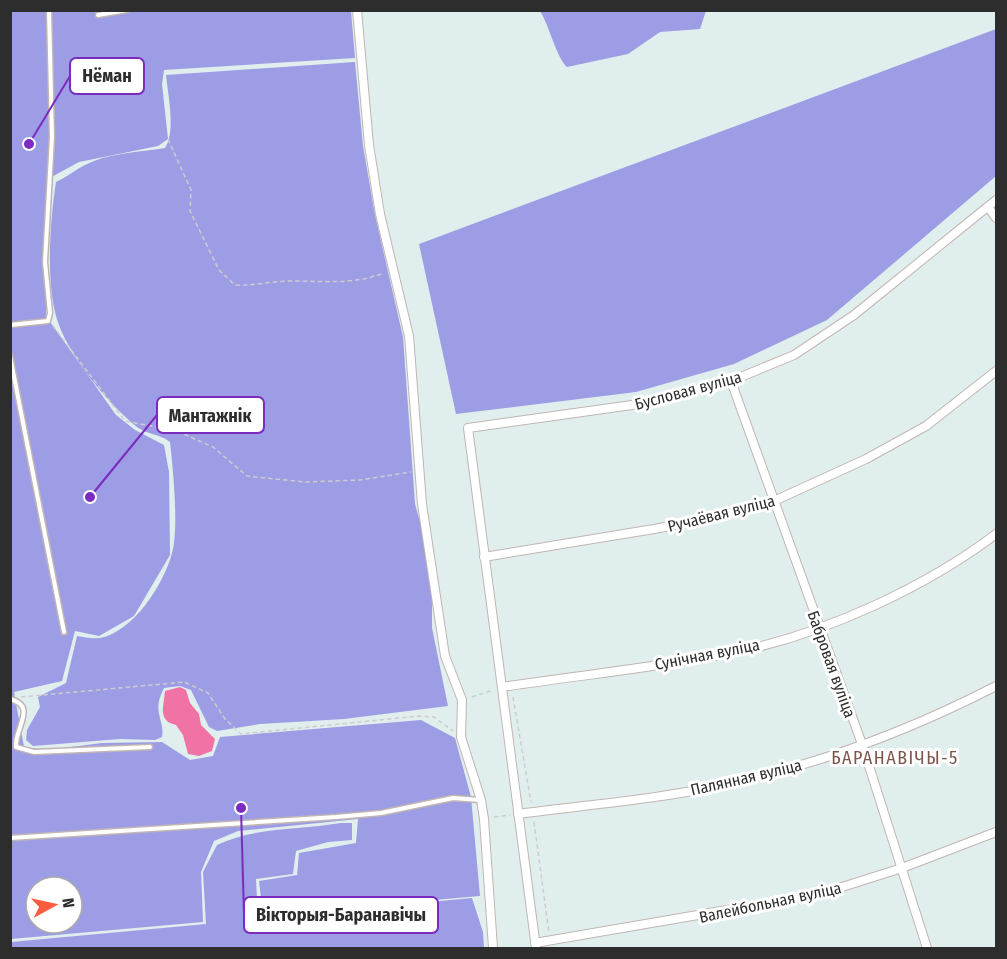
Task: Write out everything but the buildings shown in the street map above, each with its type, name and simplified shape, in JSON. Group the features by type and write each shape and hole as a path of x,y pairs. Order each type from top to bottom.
{"street":[{"path":"357,10 369,145 380,214 409,336 420,471 446,656 462,700 461,737 481,800 484,819 493,948"},
{"name":"Бусловая вуліца","path":"484,557 468,428 632,405 731,381 794,355 854,315 996,200"},
{"path":"988,207 996,218"},
{"name":"Ручаёвая вуліца","path":"484,557 712,518 774,501 866,459 926,426 996,371"},
{"name":"Бабровая вуліца","path":"731,381 818,628 862,744 927,948"},
{"name":"Сунічная вуліца","path":"502,687 742,651 818,628 904,592 958,563 996,534"},
{"path":"484,557 536,946"},
{"name":"Палянная вуліца","path":"518,814 716,786 781,771 941,714 996,686"},
{"name":"Валейбольная вуліца","path":"536,946 550,941 820,894 902,868 996,832"}],"lane":[{"path":"10,326 48,321 45,262 52,137 49,10"},
{"path":"98,15 127,10"},
{"path":"10,356 64,632"},
{"path":"10,698 19,701 24,707 25,719 15,739 16,747 22,750 34,752 150,747"},
{"path":"10,838 336,818 390,811 453,798 481,800"}],"path":[{"path":"168,138 191,190 190,211 219,270 235,285 257,286 290,281 339,283 369,279 393,269"},
{"path":"48,321 69,345 125,421 177,430 213,447 247,476 304,482 360,480 420,471"},
{"path":"10,698 184,682 208,693 225,719 241,734 419,716 434,717 461,737"},
{"path":"511,686 550,941"},
{"path":"462,700 502,687"},
{"path":"484,819 518,814"}],"shaded area":[{"path":"11,11 351,11 355,58 164,70 162,84 168,139 158,146 79,162 46,180 46,316 116,415 135,430 164,445 169,472 170,555 134,616 99,636 75,631 62,681 14,692 24,747 47,750 102,743 162,742 190,760 213,756 220,737 421,720 455,738 471,797 480,896 263,915 259,881 297,875 299,853 356,843 358,819 238,831 214,841 201,872 203,922 84,933 84,875 24,875 24,935 56,935 11,939"},
{"path":"540,11 706,11 700,29 660,32 628,54 567,67 560,57"},
{"path":"996,29 996,176 827,320 734,364 636,392 456,414 419,244"},
{"path":"355,62 363,146 375,215 403,337 415,504 432,564 432,628 448,706 344,719 260,724 217,731 209,727 191,690 180,686 164,688 158,709 162,737 155,740 120,739 33,746 26,740 27,730 40,707 38,697 66,683 77,636 100,638 124,627 135,617 162,579 172,553 175,530 170,442 137,427 113,405 78,361 56,316 51,285 50,249 56,182 94,161 165,148 171,123 166,75"},
{"path":"180,687 186,690 190,703 199,714 201,725 215,739 212,751 199,756 188,754 183,735 176,725 166,720 164,716 165,691"},
{"path":"352,823 352,840 328,842 296,851 293,874 256,879 258,918 472,898 483,932 484,948 11,948 11,942 206,924 203,872 217,845 262,832"}],"place":[{"name":"Нёман","path":"29,144"},
{"name":"Мантажнік","path":"90,497"},
{"name":"Вікторыя-Баранавічы","path":"241,808"}],"district":[{"name":"БАРАНАВІЧЫ-5","path":"895,758"}]}
